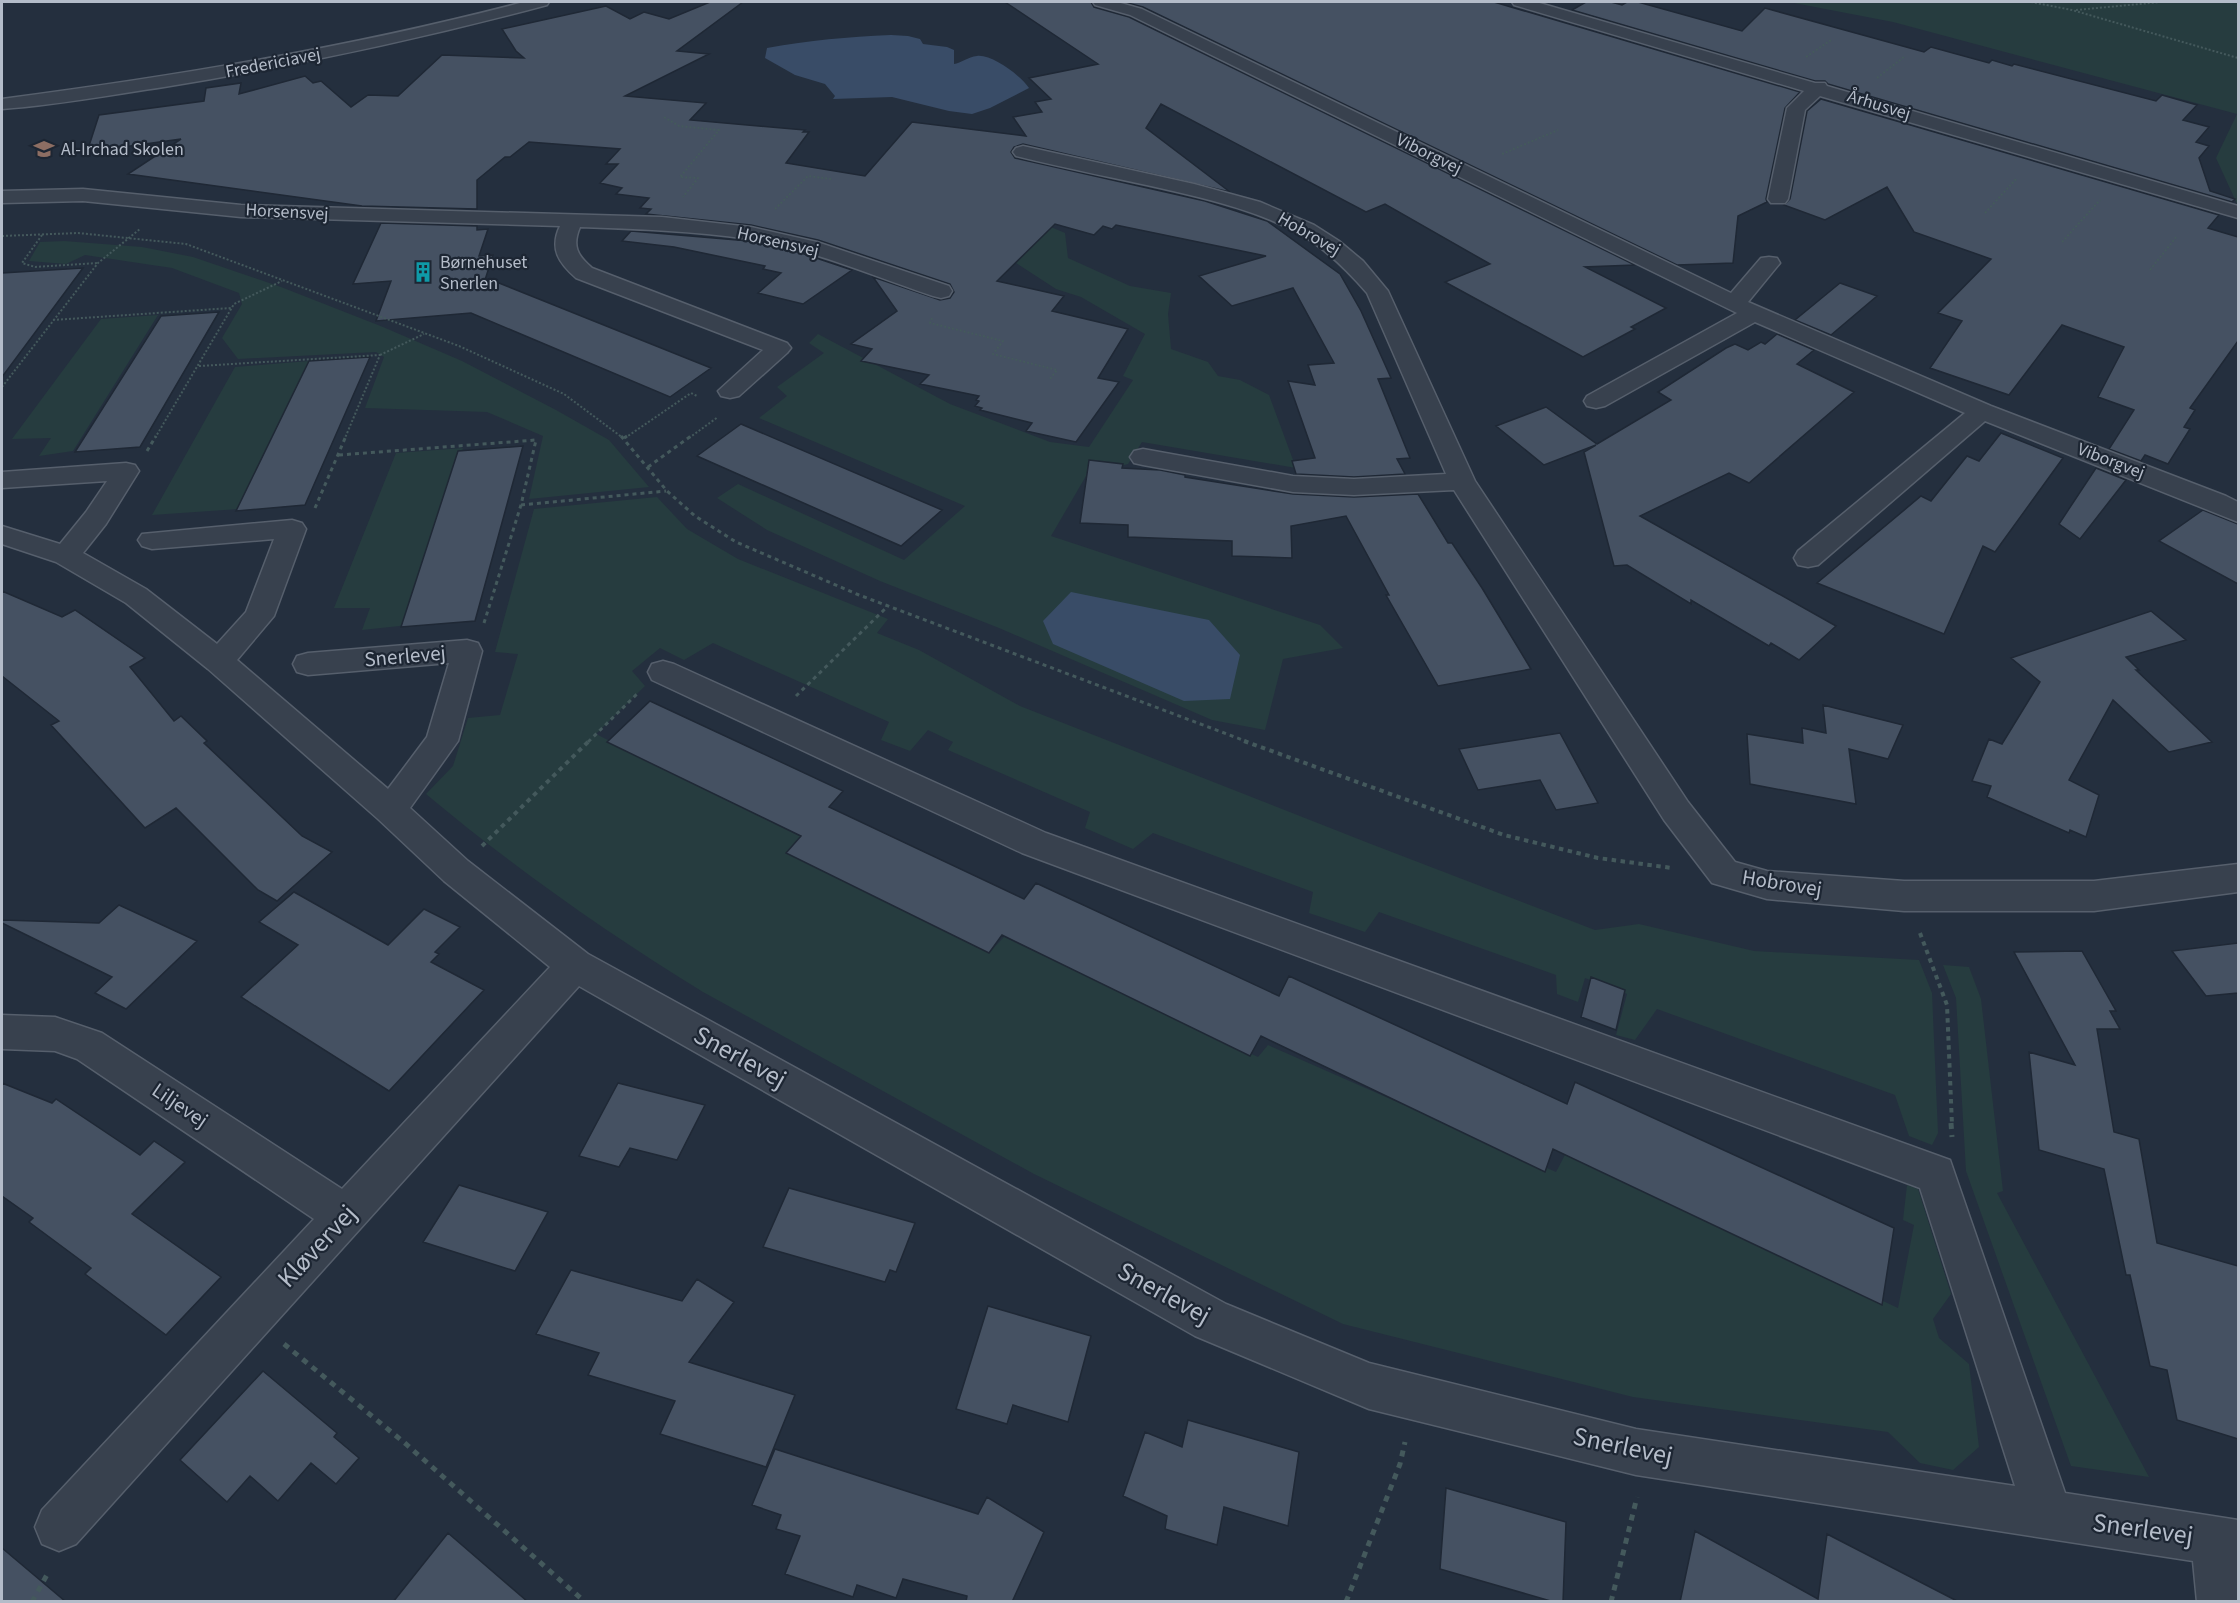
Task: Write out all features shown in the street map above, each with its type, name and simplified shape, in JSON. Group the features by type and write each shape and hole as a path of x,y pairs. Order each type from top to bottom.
{"street":[{"name":"Fredericiavej","path":"2,104 132,88 314,56 478,19 541,2"},
{"name":"Viborgvej","path":"1101,2 1136,12 1745,308 1982,411 2217,502 2238,513"},
{"name":"Århusvej","path":"1520,2 1819,87 2238,212"},
{"path":"1778,199 1796,108 1819,87"},
{"name":"Hobrovej","path":"1023,152 1234,200 1271,212 1305,227 1335,246 1359,267 1377,291 1462,481 1676,811 1724,873 1767,885 1904,897 2094,896 2238,878"},
{"name":"Horsensvej","path":"2,197 83,195 241,210 338,215 662,223 751,233 809,247 941,291"},
{"path":"573,221 565,235 564,249 570,261 584,273 778,348 722,397"},
{"path":"1596,401 1745,308 1769,263"},
{"path":"1808,558 1982,411"},
{"path":"1143,457 1293,484 1354,487 1462,481"},
{"path":"2,480 126,471"},
{"path":"66,555 96,518 126,471"},
{"path":"152,540 292,529 259,616 219,661"},
{"name":"Snerlevej","path":"2,535 66,555 136,596 219,661 390,810 456,871 575,964 1212,1320 1369,1386 1636,1452 2227,1541"},
{"name":"Snerlevej","path":"308,664 467,651 442,741 390,810"},
{"path":"663,672 1034,843 1936,1174 2048,1515"},
{"name":"Kløvervej","path":"59,1527 575,964"},
{"name":"Liljevej","path":"2,1032 55,1034 89,1045 345,1216"},
{"path":"2222,1602 2227,1541"}],"path":[{"path":"2031,2 2072,10 2238,58"},
{"path":"2072,10 2161,2"},
{"path":"662,223 698,178 680,177 719,130 679,126 664,117"},
{"path":"1502,154 1558,130"},
{"path":"1984,213 2040,153"},
{"path":"751,233 808,176 832,179"},
{"path":"2062,242 2121,177"},
{"path":"2,387 98,263 170,203"},
{"path":"2,236 78,233 186,244 459,346 564,394 624,438 667,491 695,516 736,542 888,606 1355,783 1504,835 1598,858 1724,873"},
{"path":"42,235 22,262 35,267 98,263"},
{"path":"2150,270 2177,236"},
{"path":"126,471 143,456 199,366 234,304 283,280"},
{"path":"941,291 930,322 1003,341 993,354 1057,370 1049,380"},
{"path":"52,320 232,308"},
{"path":"199,366 380,355 425,333"},
{"path":"292,529 312,516 380,355"},
{"path":"624,438 691,393 722,397 727,409 648,467"},
{"path":"339,455 536,440 521,505 486,619 467,651"},
{"path":"521,505 667,491"},
{"path":"770,722 888,606"},
{"path":"456,871 645,686 663,672"},
{"path":"1931,962 1947,1005 1953,1156 1936,1174"},
{"path":"251,1317 406,1444 585,1602"},
{"path":"1346,1602 1400,1464 1415,1397"},
{"path":"1611,1602 1637,1504 1636,1452"}],"green space":[{"path":"1789,2 2238,3 2238,206 2216,158 2237,114 1893,22"},
{"path":"975,195 1065,233 1068,258 1130,286 1171,293 1168,314 1171,349 1208,362 1218,376 1240,380 1269,395 1296,468 1142,442 1128,464 1086,476 1051,536 1320,625 1343,648 1283,659 1265,730 1212,720 999,628 880,581 767,530 717,498 738,484 904,560 965,506 759,418 787,396 777,387 824,353 809,343 818,334 950,404 1050,442 1089,447 1133,380 1123,376 1145,334 1081,297 1056,289 999,252"},
{"path":"64,241 142,247 193,257 281,287 383,327 462,361 609,440 649,487 529,499 543,436 487,412 365,408 384,357 376,352 238,359 222,338 242,304 239,293 172,268 85,255 66,264 29,261 40,242"},
{"path":"158,315 73,451 39,456 51,438 12,439 101,319"},
{"path":"309,361 239,509 152,515 235,367"},
{"path":"463,448 409,625 362,630 370,608 334,608 396,453"},
{"path":"657,497 687,529 738,559 888,619 877,633 919,650 1020,706 1595,930 1639,924 1754,951 1919,960 1932,993 1938,1133 1932,1145 1909,1136 1895,1095 1657,1009 1635,1040 1616,1035 1627,994 1585,978 1578,1002 1557,994 1556,975 1379,912 1365,932 1309,913 1313,892 1153,833 1133,849 1085,828 1090,812 948,750 953,742 928,730 910,751 881,740 889,722 713,643 684,660 660,648 632,671 645,686 596,734 801,837 789,854 989,953 1004,937 1258,1057 1268,1045 1556,1172 1566,1153 1898,1308 1914,1225 1903,1220 1907,1185 1918,1189 1951,1294 1933,1319 1939,1338 1969,1364 1979,1447 1953,1470 1920,1463 1888,1432 1633,1397 1343,1324 1034,1174 703,992 561,898 426,794 453,766 468,718 500,715 518,654 495,652 534,509"},
{"path":"1943,965 1969,967 1981,999 2003,1191 1997,1193 2149,1477 2071,1466 1966,1171 1956,998"}],"water":[{"path":"908,36 920,39 923,44 954,50 954,64 977,56 990,58 1013,72 1029,88 990,108 972,114 949,111 892,97 833,99 835,96 825,84 795,75 765,58 767,48 829,39"},
{"path":"1071,592 1209,620 1240,655 1230,699 1184,701 1053,644 1043,621"}],"building":[{"path":"710,2 743,2 677,51 709,54 625,96 706,103 690,120 809,132 786,163 865,176 912,122 1026,136 1013,117 1042,112 1035,102 1051,99 1029,78 1098,64 1005,2 1091,2 1094,7 1129,17 1635,265 1585,267 1666,308 1631,327 1635,329 1583,357 1445,282 1490,264 1385,204 1366,212 1161,104 1146,128 1230,192 1023,144 1014,147 1011,152 1015,158 1205,201 1267,221 1340,274 1361,311 1391,378 1378,379 1410,458 1397,459 1405,474 1354,477 1296,474 1292,461 1315,458 1288,381 1315,385 1308,365 1334,363 1293,288 1232,306 1199,276 1266,256 1116,225 1112,229 1103,226 1094,235 1055,224 997,281 1064,296 1052,311 1128,329 1098,378 1119,382 1076,442 1026,431 1032,423 980,410 982,408 975,406 979,401 976,400 979,396 920,384 929,375 861,361 872,349 851,344 897,311 873,277 940,300 950,298 954,292 950,284 818,240 751,225 646,214 651,209 640,208 649,198 616,194 622,188 600,183 618,164 606,164 620,149 529,142 510,157 505,157 477,180 477,209 362,206 128,174 181,139 87,152 99,115 204,101 206,88 241,83 239,94 305,76 313,83 321,81 351,107 368,95 398,96 442,55 524,58 516,51 502,29 606,6 630,19 644,12 669,19"},
{"path":"1124,2 1494,2 1800,92 1785,108 1767,202 1738,216 1733,263 1677,265 1143,7"},
{"path":"1586,2 1611,2 1622,5 1627,2 1638,2 1742,31 1765,8 1924,52 1931,47 1989,63 1992,60 2012,66 2014,64 2156,101 2162,95 2197,105 2183,120 2209,127 2196,142 2209,146 2199,158 2210,191 2235,199 2232,202 1828,84 1825,81 1815,81 1572,10"},
{"path":"1821,99 2219,215 2208,228 2238,237 2238,341 2190,408 2195,410 2184,427 2190,429 2168,464 2145,455 2141,461 2109,449 2134,410 2098,397 2124,347 2062,325 2009,395 1930,368 1962,321 1938,313 1991,259 1914,232 1887,187 1825,220 1784,205 1790,199 1807,111"},
{"path":"381,223 477,226 477,230 488,229 479,256 493,255 485,280 489,279 711,368 670,397 471,313 376,321 391,281 353,284"},
{"path":"631,231 749,241 795,251 852,270 803,304 758,293 781,273 763,269 765,266 674,247 622,241"},
{"path":"83,268 2,377 2,273"},
{"path":"1840,283 1877,296 1831,335 1795,320"},
{"path":"219,312 140,447 75,452 161,316"},
{"path":"1777,334 1814,350 1797,364 1854,392 1749,483 1729,473 1640,516 1836,626 1799,660 1771,643 1769,646 1691,600 1691,604 1627,565 1614,566 1584,452 1596,445 1544,465 1496,426 1546,407 1597,444 1671,400 1658,392 1726,348 1735,344 1748,350 1761,342 1765,344"},
{"path":"370,357 305,505 236,511 309,361"},
{"path":"741,424 942,510 901,546 697,456"},
{"path":"2001,433 2063,458 1995,552 1983,546 1944,634 1817,583 1921,496 1931,501 1967,456 1979,461"},
{"path":"523,446 475,621 401,627 458,451"},
{"path":"1089,460 1123,464 1122,468 1160,470 1185,475 1185,477 1293,494 1354,497 1418,494 1448,543 1452,543 1482,588 1531,669 1438,686 1386,595 1389,595 1346,516 1291,526 1292,558 1232,556 1232,541 1128,537 1128,525 1080,523"},
{"path":"2096,468 2126,480 2080,539 2059,524"},
{"path":"2203,510 2238,524 2238,584 2159,541"},
{"path":"2,591 62,617 75,610 145,658 130,667 174,721 181,716 207,741 204,743 302,836 332,852 277,901 258,890 176,808 145,828 51,725 59,721 2,676"},
{"path":"2151,611 2186,640 2126,657 2139,670 2136,670 2212,742 2169,752 2113,700 2069,780 2099,795 2086,837 2070,830 2069,833 1987,797 1991,786 1972,781 1989,739 2002,744 2040,682 2011,658"},
{"path":"650,701 843,791 829,807 1024,899 1036,883 1279,996 1289,976 1567,1104 1575,1082 1894,1228 1882,1305 1553,1149 1545,1172 1261,1036 1250,1056 1002,935 989,953 786,853 801,836 607,742"},
{"path":"1823,705 1903,725 1888,759 1849,749 1856,804 1750,784 1747,734 1803,743 1802,728 1826,733"},
{"path":"1560,733 1598,803 1556,810 1540,780 1478,790 1459,749"},
{"path":"294,892 388,945 424,909 460,927 435,952 439,954 431,962 484,990 389,1091 241,997 298,945 259,922"},
{"path":"119,905 197,941 126,1009 95,993 112,977 2,923 2,920 99,923"},
{"path":"2238,943 2238,993 2206,996 2172,951"},
{"path":"2082,951 2116,1011 2110,1011 2120,1029 2097,1029 2114,1132 2139,1139 2157,1243 2238,1266 2238,1439 2177,1420 2167,1370 2150,1366 2130,1275 2126,1275 2104,1169 2039,1150 2029,1052 2075,1065 2014,952"},
{"path":"1591,977 1625,990 1616,1030 1581,1017"},
{"path":"2,1083 52,1103 56,1099 140,1155 154,1141 185,1162 132,1214 221,1277 166,1335 85,1274 91,1268 29,1222 33,1218 2,1196"},
{"path":"618,1083 705,1105 677,1160 630,1148 619,1167 579,1156"},
{"path":"459,1185 548,1212 515,1271 423,1242"},
{"path":"789,1188 915,1223 896,1272 890,1270 885,1282 763,1247"},
{"path":"571,1270 682,1301 697,1279 734,1302 689,1362 795,1395 766,1467 660,1434 675,1401 588,1375 599,1353 536,1334"},
{"path":"988,1306 1091,1336 1068,1422 1013,1405 1007,1424 956,1409"},
{"path":"263,1371 337,1433 334,1437 359,1458 336,1484 311,1463 278,1501 250,1476 227,1502 180,1460"},
{"path":"1188,1420 1299,1452 1288,1526 1224,1507 1217,1545 1165,1529 1167,1516 1123,1496 1145,1432 1182,1447"},
{"path":"775,1449 978,1514 987,1497 1044,1532 1012,1602 966,1602 967,1596 903,1579 896,1598 857,1585 853,1597 785,1574 800,1536 776,1529 781,1515 752,1505"},
{"path":"1446,1488 1566,1522 1563,1602 1554,1602 1440,1569"},
{"path":"1695,1531 1818,1599 1827,1534 1959,1602 1680,1602"},
{"path":"448,1533 528,1602 393,1602"},
{"path":"2,1548 66,1602 2,1602"}],"place":[{"name":"Al-Irchad Skolen","path":"44,149"},
{"name":"Børnehuset Snerlen","path":"423,272"}]}
